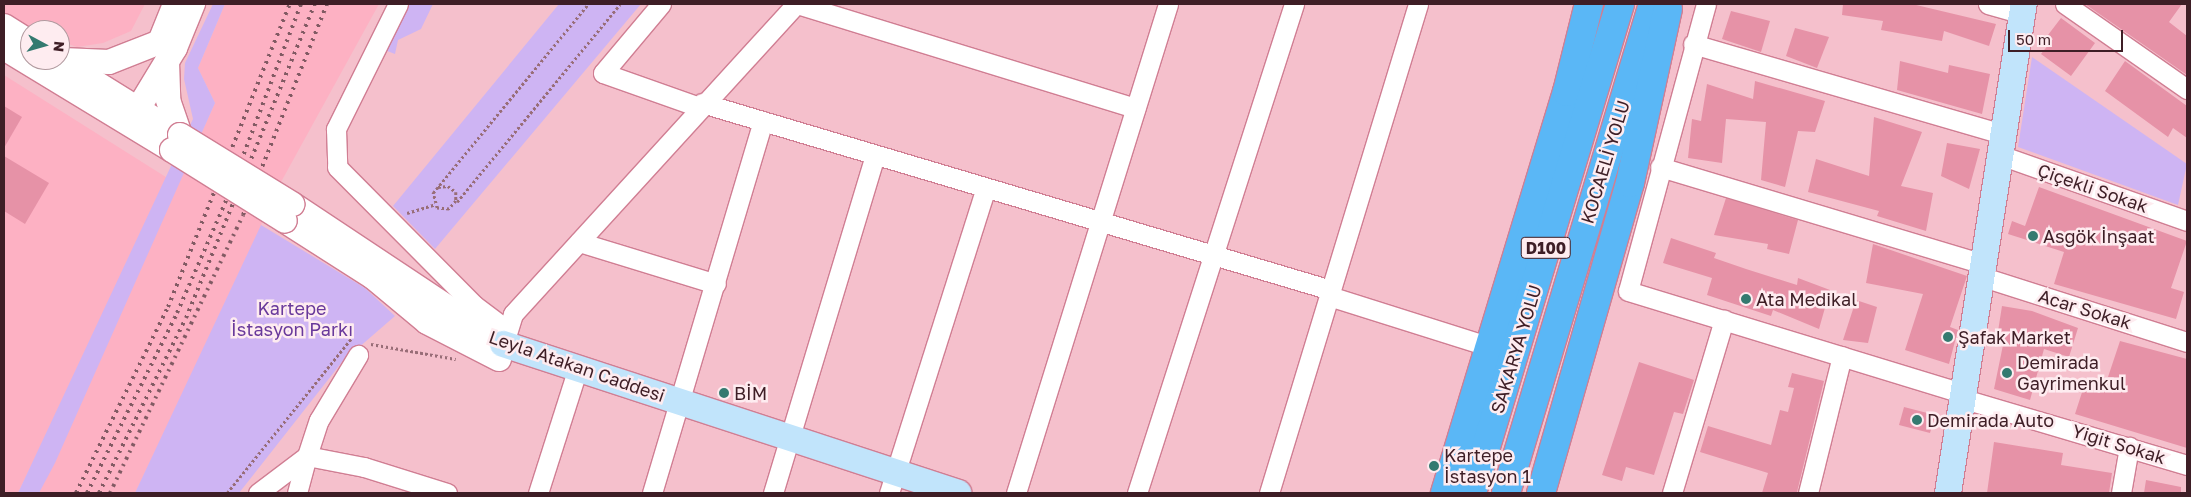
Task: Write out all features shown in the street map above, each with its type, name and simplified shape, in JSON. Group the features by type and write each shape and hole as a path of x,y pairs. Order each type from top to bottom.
{"highway":[{"path":"1445,493 1491,347 1567,92 1589,4"},
{"path":"1567,92 1601,4"},
{"name":"SAKARYA YOLU","path":"1472,493 1620,4"},
{"name":"KOCAELİ YOLU","path":"1506,493 1653,4"},
{"path":"1630,183 1670,4"},
{"path":"1541,493 1683,4"}],"main road":[{"path":"1948,493 2023,9"},
{"name":"Leyla Atakan Caddesi","path":"503,344 576,376 787,444 897,486 958,493"}],"street":[{"path":"175,4 164,51 168,100 176,143"},
{"path":"127,112 193,4"},
{"path":"398,4 336,129 337,167 474,305 503,344"},
{"path":"662,4 603,73 700,105 763,121 1214,256 1491,347"},
{"path":"503,344 512,314 579,242 700,105 797,4 1135,108"},
{"path":"1016,493 1102,223 1135,108 1168,4"},
{"path":"1137,493 1294,4"},
{"path":"1269,493 1418,4"},
{"path":"1660,167 1693,44 1706,4"},
{"path":"1988,4 2023,9"},
{"path":"2064,4 2187,89"},
{"path":"4,26 20,36"},
{"name":"Çiçekli Sokak","path":"1693,44 2001,144 2187,221"},
{"path":"4,48 127,112"},
{"path":"70,60 110,62 164,51"},
{"path":"70,68 127,112"},
{"name":"Leyla Atakan Caddesi","path":"127,112 289,213 373,276 427,322 503,344"},
{"path":"652,493 716,284 763,121"},
{"path":"773,493 875,155"},
{"name":"Acar Sokak","path":"1660,167 1983,270 2187,342"},
{"name":"Yiğit Sokak","path":"1660,167 1628,291 1842,356 2187,465"},
{"path":"897,486 986,188"},
{"path":"579,242 716,284"},
{"path":"1672,493 1724,320"},
{"path":"297,493 319,420 358,355"},
{"path":"1808,493 1842,356"},
{"path":"538,493 576,376"},
{"path":"2121,493 2129,447"},
{"path":"258,493 308,456 364,467 447,493"}],"path":[{"path":"434,205 433,193 588,4"},
{"path":"387,219 434,205 445,210 454,205 620,4"},
{"path":"438,187 452,188 454,205"}],"shaded area":[{"path":"4,4 145,4 131,31 103,43 77,47 70,45 70,20 20,20 20,23 4,13"},
{"path":"225,4 379,4 270,202 243,271 135,493 39,493 215,103 198,68"},
{"path":"4,75 169,179 18,493 4,493"}],"green space":[{"path":"213,4 225,4 198,68 215,103 55,463 39,493 18,493 193,119 184,79 185,63"},
{"path":"404,4 433,4 421,29 398,40 395,54 382,49"},
{"path":"559,4 641,4 435,249 393,206"},
{"path":"2032,57 2187,164 2178,205 2018,147"},
{"name":"Kartepe İstasyon Parkı","path":"261,225 365,288 395,316 342,362 239,493 135,493"}],"building":[{"path":"1843,4 1912,4 1996,24 1989,46 1944,31 1942,41 1881,30 1883,21 1842,15"},
{"path":"2085,4 2182,4 2169,22 2187,36 2187,75"},
{"path":"1731,11 1770,21 1761,52 1722,39"},
{"path":"2061,18 2095,43 2071,76 2041,54 2053,39 2048,35"},
{"path":"1795,28 1829,37 1817,68 1786,56"},
{"path":"1900,61 1948,73 1949,65 1990,74 1982,114 1897,90"},
{"path":"2125,61 2187,106 2187,138 2173,128 2168,137 2105,91"},
{"path":"1755,81 1825,101 1815,132 1798,131 1785,187 1761,180 1766,122 1726,119 1722,163 1688,158 1692,119 1701,121 1707,84 1753,99"},
{"path":"4,106 22,117 4,148"},
{"path":"1874,117 1922,132 1901,186 1933,193 1926,231 1877,216 1879,211 1808,192 1816,159 1869,176"},
{"path":"1947,143 1980,149 1969,189 1941,176"},
{"path":"4,156 49,183 25,224 4,211"},
{"path":"2039,187 2187,241 2171,288 2184,292 2176,319 2054,284 2064,252 2008,234 2012,221 2025,226"},
{"path":"1726,198 1798,220 1789,254 1767,249 1768,244 1714,235"},
{"path":"1671,238 1716,253 1714,258 1746,269 1797,285 1798,278 1830,290 1819,329 1773,310 1771,316 1707,295 1712,278 1663,263"},
{"path":"1873,244 1967,276 1950,327 1958,330 1949,364 1905,350 1923,294 1866,283"},
{"path":"1856,300 1877,307 1868,343 1843,340"},
{"path":"2002,306 2032,311 2078,328 2069,357 2044,349 2030,400 1994,389 2003,345 1996,344"},
{"path":"2120,341 2187,359 2187,448 2075,414 2085,383 2104,389"},
{"path":"1639,362 1694,380 1683,414 1674,412 1654,475 1626,467 1622,481 1602,475"},
{"path":"1792,373 1824,381 1797,492 1762,493 1768,473 1700,452 1708,426 1771,445 1780,410 1788,412 1794,388 1788,387"},
{"name":"Demirada Auto","path":"1904,407 1935,415 1930,433 1899,425"},
{"path":"1994,442 2063,453 2061,465 2112,473 2109,493 1987,493"},
{"path":"2146,480 2181,487 2181,493 2144,493"}],"railway":[{"path":"76,493 168,307 290,4"},
{"path":"87,493 177,313 225,203 301,4"},
{"path":"99,493 186,318 315,4"},
{"path":"110,493 243,215 327,4"}],"place":[{"name":"Asgök İnşaat","path":"2033,236"},
{"name":"Ata Medikal","path":"1746,299"},
{"name":"Şafak Market","path":"1948,337"},
{"name":"Demirada Gayrimenkul","path":"2007,373"},
{"name":"BİM","path":"724,393"},
{"name":"Demirada Auto","path":"1917,420"},
{"name":"Kartepe İstasyon 1","path":"1434,466"}]}
